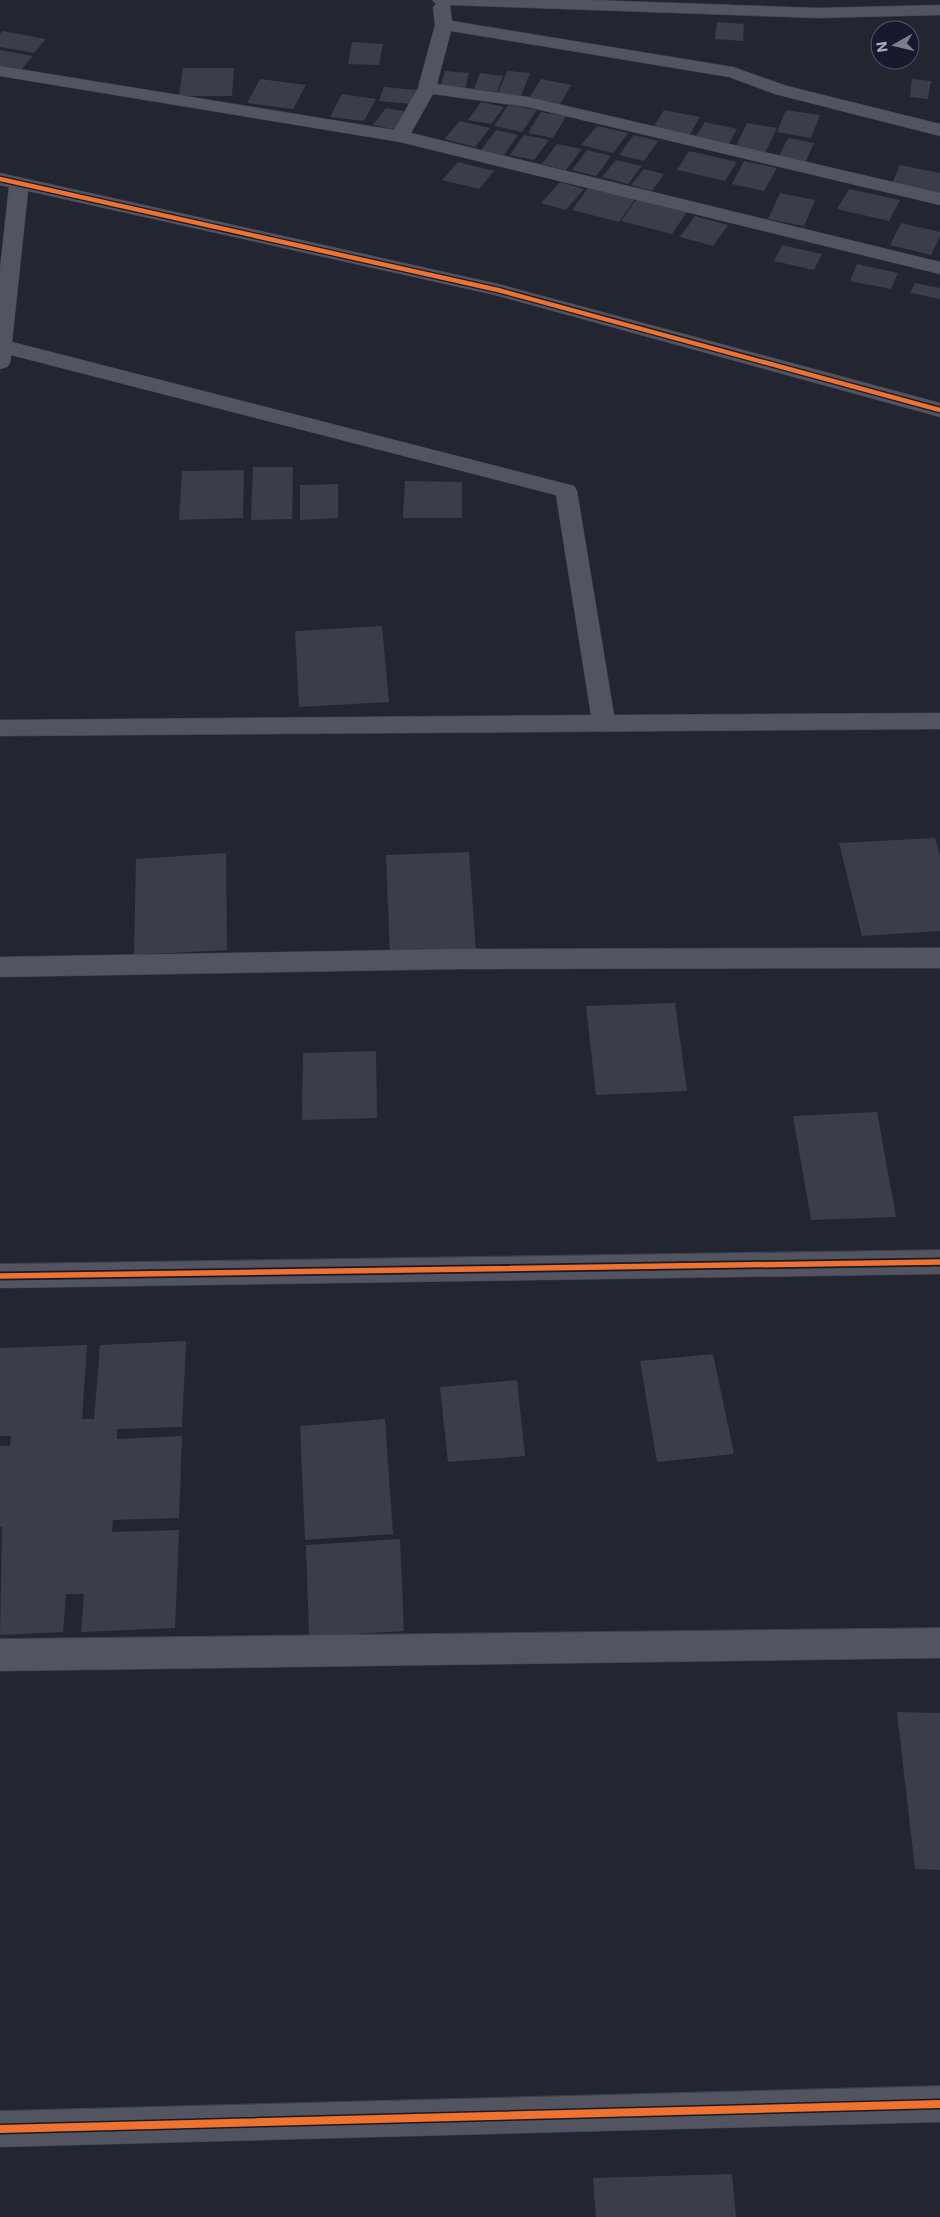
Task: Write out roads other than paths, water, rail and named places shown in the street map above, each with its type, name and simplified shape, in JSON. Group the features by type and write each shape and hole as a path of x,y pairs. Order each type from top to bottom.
{"street":[{"path":"400,136 427,88 444,25 441,0 817,13 940,10"},
{"path":"444,25 733,72 780,90 940,130"},
{"path":"0,71 400,136 940,268"},
{"path":"427,88 528,102 940,199"},
{"path":"604,724 566,491 1,355 10,181 498,290 940,410"},
{"path":"0,728 940,721"},
{"path":"0,967 461,959 940,958"},
{"path":"0,1276 940,1262"},
{"path":"0,1655 940,1643"},
{"path":"0,2129 940,2104"}]}
